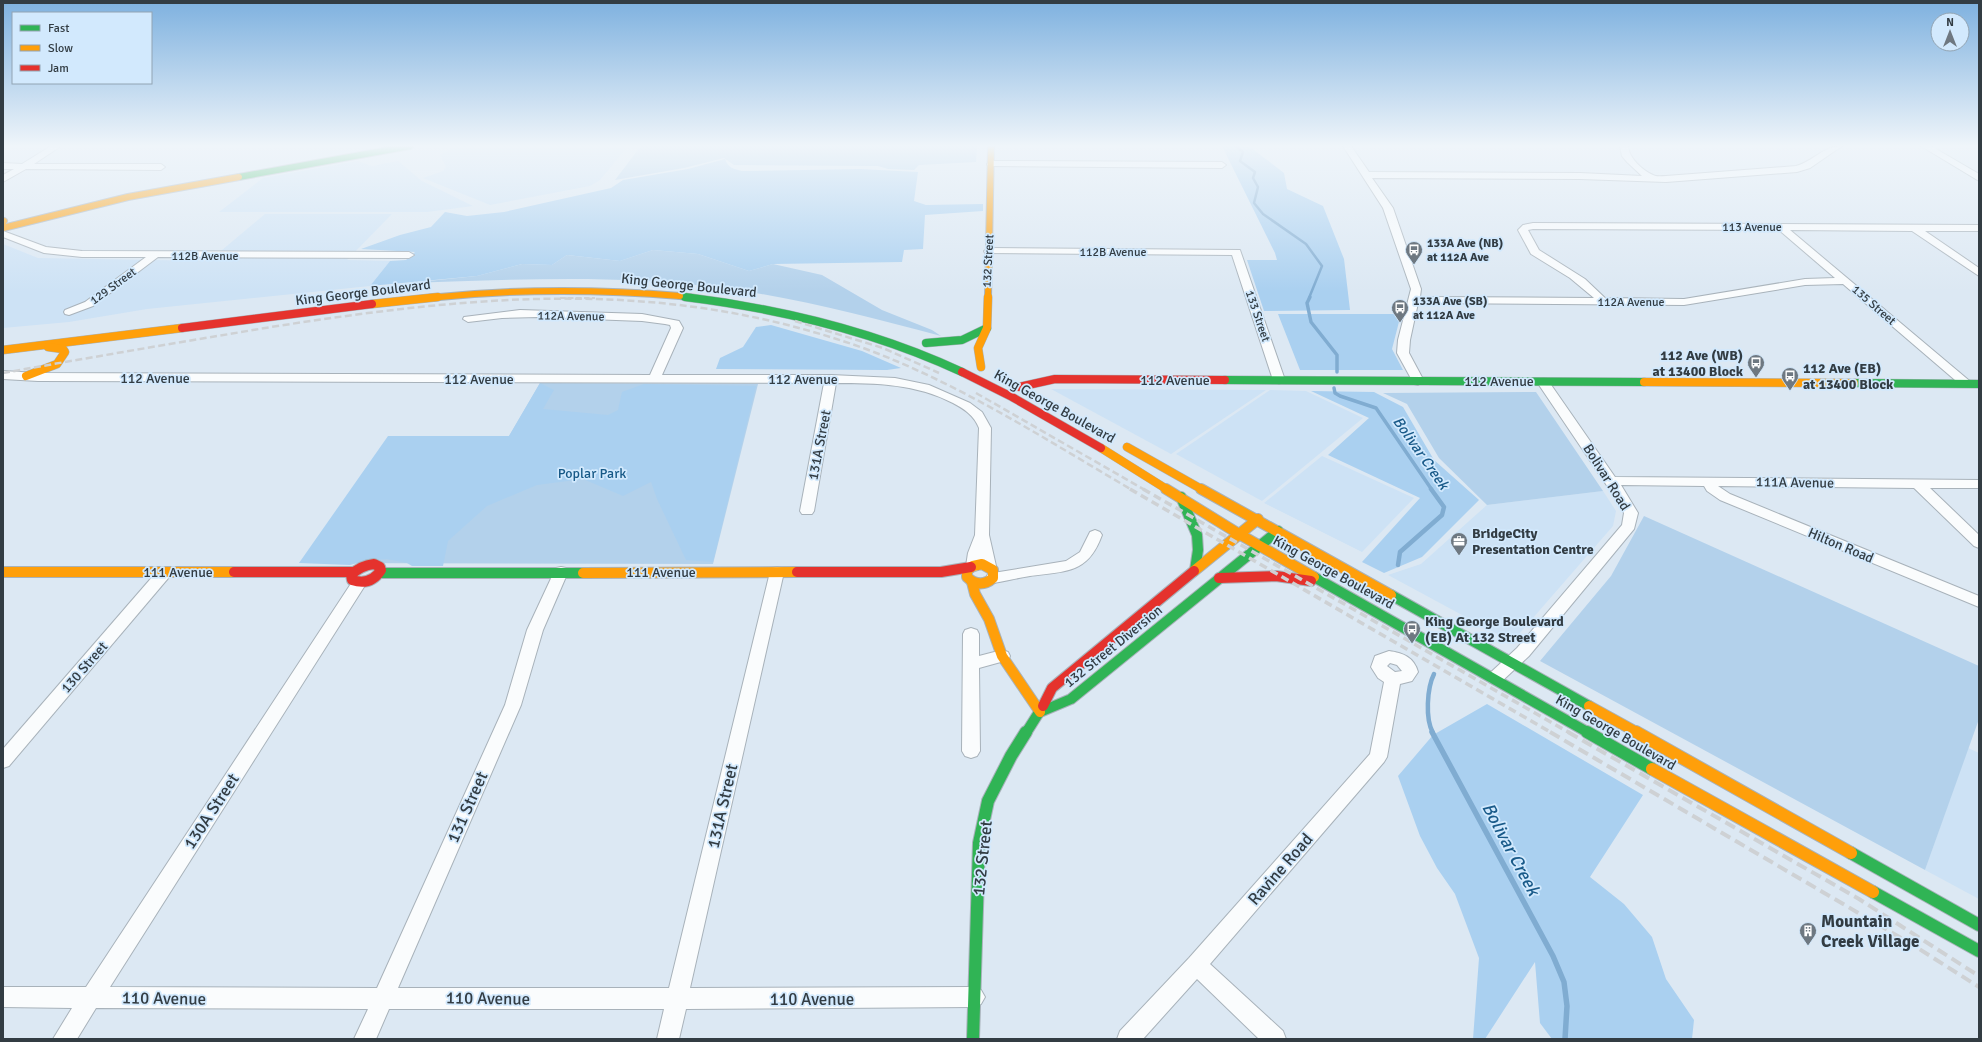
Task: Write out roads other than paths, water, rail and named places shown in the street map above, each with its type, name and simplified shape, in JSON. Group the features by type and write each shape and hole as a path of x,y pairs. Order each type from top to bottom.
{"main road":[{"path":"3,223 116,195"},
{"path":"3,223 141,195"},
{"name":"132 Street","path":"984,369 978,349 987,328 990,195"},
{"name":"King George Boulevard","path":"52,334 255,313 441,288 526,283 608,283 657,286 737,295 789,305"},
{"name":"King George Boulevard","path":"3,350 45,346 436,296 522,291 603,291 707,299 764,307 803,316 897,344 945,362 999,390 1121,459 1239,534 1719,807 1979,951"},
{"path":"947,351 922,342 962,340 987,328"},
{"path":"26,376 57,364 65,352 63,349 45,346"},
{"name":"King George Boulevard","path":"968,361 984,369"},
{"name":"112 Avenue","path":"999,390 1016,385 1055,379 1979,384"},
{"name":"King George Boulevard","path":"1016,385 1033,394"},
{"name":"King George Boulevard","path":"1122,444 1513,662 1979,925"},
{"path":"1181,497 1197,535 1198,550 1195,570"},
{"name":"132 Street Diversion","path":"1040,712 1052,688 1258,519"},
{"name":"132 Street Diversion","path":"1040,712 1071,699 1278,531"},
{"path":"374,564 380,567 380,573 374,579 356,578 361,567 374,564"},
{"path":"971,573 982,564 991,573 989,619"},
{"name":"111 Avenue","path":"3,572 165,572 356,578"},
{"name":"111 Avenue","path":"380,573 971,573"},
{"path":"971,573 981,584 991,573"},
{"path":"971,573 975,594 989,619 1002,656 1026,689 1040,712"},
{"path":"1219,578 1252,575 1275,576 1303,579 1330,585"},
{"name":"132 Street","path":"973,1039 980,843 988,801 1010,756 1040,712"}],"street":[{"path":"1379,195 1393,218 1416,289 1415,300 1403,352 1418,381"},
{"name":"113 Avenue","path":"1603,302 1590,286 1535,252 1523,232 1526,227 1979,228"},
{"name":"135 Street","path":"1781,227 1966,383"},
{"path":"1915,228 1979,273"},
{"name":"112B Avenue","path":"3,234 44,250 57,252 154,256 409,255"},
{"name":"112B Avenue","path":"989,251 1236,252"},
{"name":"133 Street","path":"1236,252 1279,380"},
{"name":"129 Street","path":"69,312 89,304 154,256"},
{"name":"112A Avenue","path":"1415,300 1684,302 1805,282 1846,281"},
{"name":"112A Avenue","path":"468,319 488,315 565,314 644,318 675,323 677,328 654,379"},
{"name":"112 Avenue","path":"3,375 831,379 908,382 922,385 952,398 975,411 983,421 985,428 982,535"},
{"name":"131A Street","path":"807,512 831,379"},
{"name":"Bolivar Road","path":"1494,678 1513,662 1629,526 1631,513 1611,480 1543,382"},
{"name":"111A Avenue","path":"1611,480 1979,484"},
{"name":"Hilton Road","path":"1707,481 1712,488 1725,497 1979,602"},
{"path":"1918,484 1979,543"},
{"path":"971,573 975,552 982,535"},
{"path":"982,535 991,573 1061,568 1074,564 1087,554 1092,547 1095,535"},
{"name":"130 Street","path":"3,761 165,572"},
{"name":"131 Street","path":"365,1039 513,705 535,630 561,572"},
{"name":"131A Street","path":"668,1039 777,572"},
{"name":"130A Street","path":"64,1039 356,578"},
{"path":"970,751 972,664 971,634"},
{"path":"972,664 1002,656"},
{"name":"Ravine Road","path":"1128,1039 1196,965 1378,757 1393,679"},
{"path":"1196,965 1275,1039"},
{"name":"110 Avenue","path":"3,996 234,999 383,997 678,999 974,997"}],"waterway":[{"name":"Bolivar Creek","path":"1256,195 1254,203 1263,214 1306,244 1322,266 1309,298"},
{"name":"Bolivar Creek","path":"1310,297 1307,303 1311,322 1337,355 1337,372"},
{"name":"Bolivar Creek","path":"1334,388 1335,393 1340,396 1376,408 1432,490"},
{"name":"Bolivar Creek","path":"1398,565 1400,552 1442,515 1444,507 1431,489"},
{"name":"Bolivar Creek","path":"1433,733 1429,720 1428,695 1434,674"},
{"name":"Bolivar Creek","path":"1432,732 1553,956 1564,982 1567,1006 1565,1039"}],"railway":[{"path":"560,298 595,298"},
{"path":"3,373 271,327 423,307 497,301 570,299 643,302 716,310 791,326 866,349 901,363 969,396 1034,432 1132,490"},
{"path":"795,321 883,348 939,373"},
{"path":"976,393 1145,490"},
{"path":"1130,489 1552,733"},
{"path":"1143,489 1570,733"},
{"path":"1550,732 1913,945 1979,987"},
{"path":"1568,732 1859,899 1979,976"}],"place":[{"name":"133A Ave (NB) at 112A Ave","path":"1414,265"},
{"name":"133A Ave (SB) at 112A Ave","path":"1400,323"},
{"name":"112 Ave (WB) at 13400 Block","path":"1756,378"},
{"name":"112 Ave (EB) at 13400 Block","path":"1790,391"},
{"name":"BridgeCity Presentation Centre","path":"1459,556"},
{"name":"King George Boulevard (EB) At 132 Street","path":"1412,644"},
{"name":"Mountain Creek Village","path":"1808,946"}],"park label":[{"name":"Poplar Park","path":"592,473"}]}
